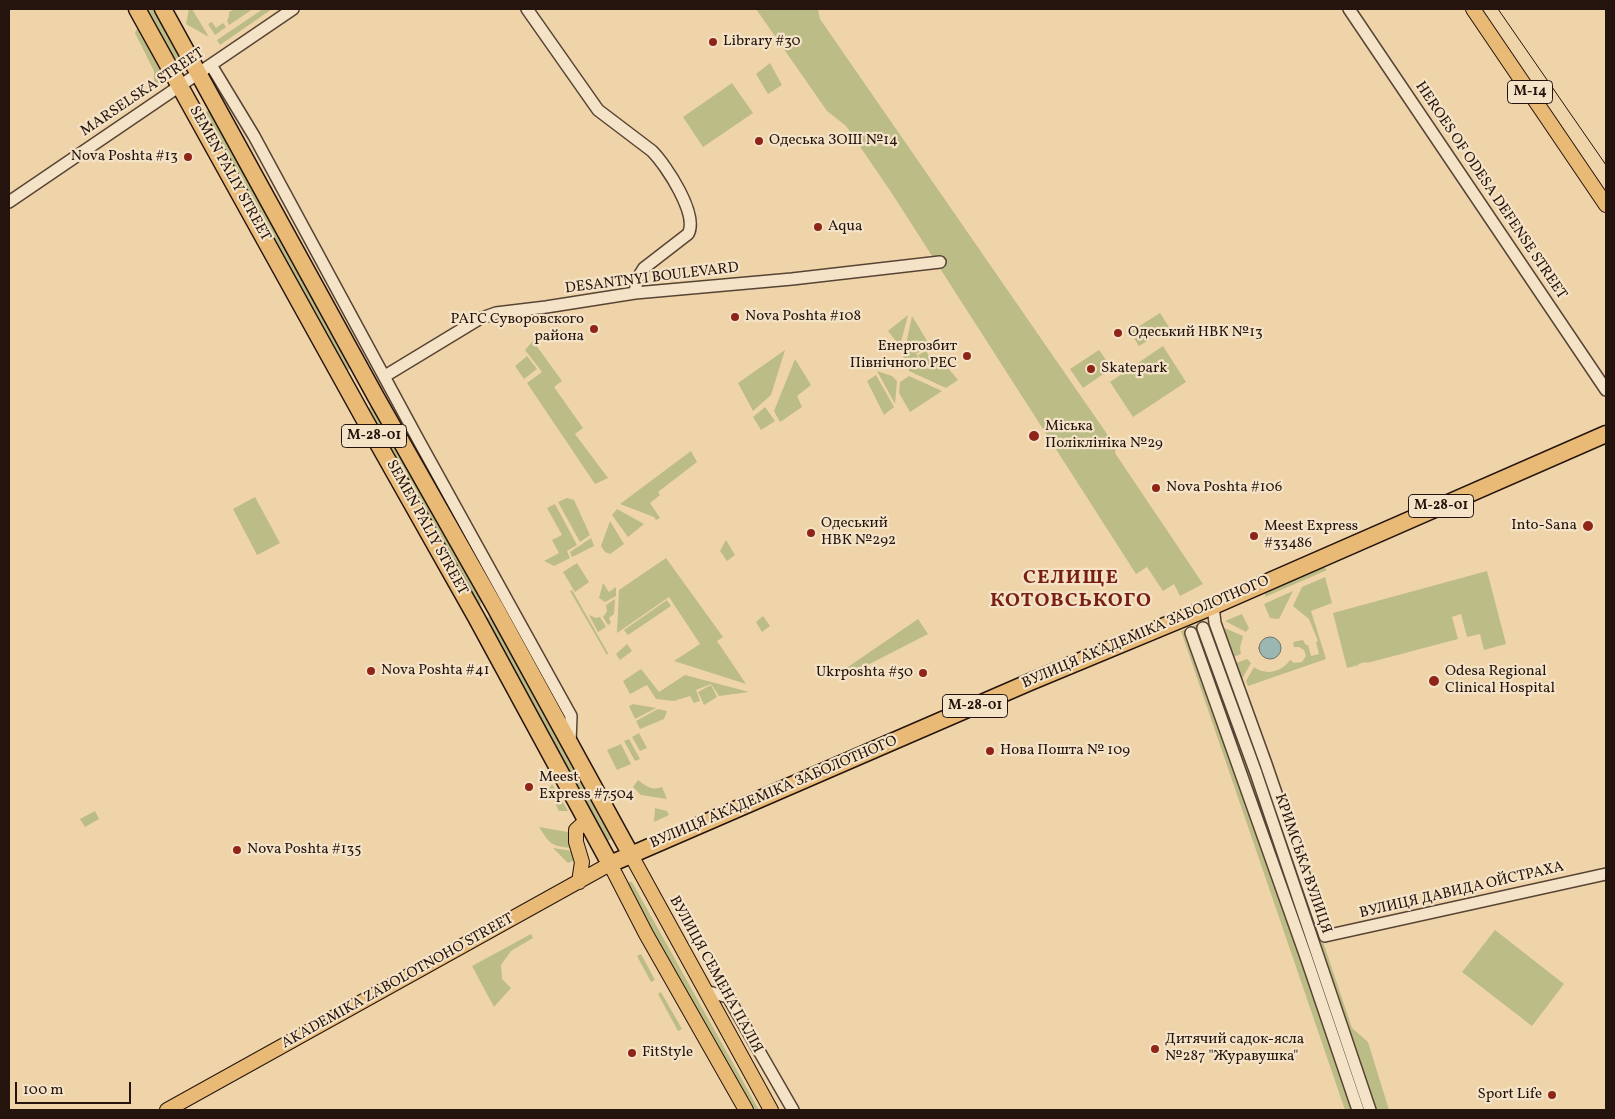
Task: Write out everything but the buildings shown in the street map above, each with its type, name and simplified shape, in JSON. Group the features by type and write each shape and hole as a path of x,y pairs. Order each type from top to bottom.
{"highway":[{"name":"SEMEN PALIY STREET","path":"137,9 476,617 610,864"},
{"name":"SEMEN PALIY STREET","path":"164,9 205,69 285,228 361,368 496,606 631,855"},
{"path":"343,379 361,368"},
{"name":"ВУЛИЦЯ АКАДЕМІКА ЗАБОЛОТНОГО","path":"631,855 1030,682 1213,606 1606,434"},
{"path":"476,617 496,606"},
{"name":"AKADEMIKA ZABOLOTNOHO STREET","path":"610,864 631,855"}],"main road":[{"name":"М-14","path":"1473,9 1606,204"},
{"path":"579,882 582,862 576,842 576,830 586,821"},
{"name":"ВУЛИЦЯ СЕМЕНА ПАЛІЯ","path":"631,855 771,1110"},
{"path":"610,864 646,934 746,1110"},
{"name":"AKADEMIKA ZABOLOTNOHO STREET","path":"167,1110 610,864"}],"street":[{"name":"MARSELSKA STREET","path":"9,202 293,9"},
{"path":"527,9 598,110 660,159 676,184 688,212 690,227 688,234 644,268 637,279 634,293"},
{"name":"HEROES OF ODESA DEFENSE STREET","path":"1349,9 1606,390"},
{"path":"205,69 254,136 571,716 570,743"},
{"name":"DESANTNYI BOULEVARD","path":"385,376 488,316 634,293 792,279 940,262"},
{"name":"КРИМСЬКА ВУЛИЦЯ","path":"1213,606 1215,623 1325,936"},
{"name":"КРИМСЬКА ВУЛИЦЯ","path":"1203,628 1259,782 1370,1110"},
{"name":"КРИМСЬКА ВУЛИЦЯ","path":"1191,633 1306,956 1358,1110"},
{"name":"ВУЛИЦЯ ДАВИДА ОЙСТРАХА","path":"1325,936 1606,874"},
{"path":"705,991 728,997 793,1110"}],"green space":[{"path":"145,9 154,9 180,57 174,61"},
{"path":"189,9 192,9 209,37 186,24"},
{"path":"235,9 253,9 229,25 227,21 229,12"},
{"path":"263,9 272,9 220,45 217,40"},
{"path":"756,9 818,9 820,19 1116,447 1115,453 1203,584 1180,596 1174,584 1163,591 1147,567 1136,574 891,192 846,126 827,111"},
{"path":"212,22 216,28 223,23 226,27 215,35 208,24"},
{"path":"137,29 165,78 165,83 152,92 150,91 154,81 154,71 135,33"},
{"path":"770,63 782,85 768,94 756,74"},
{"path":"732,83 753,113 703,147 683,117"},
{"path":"209,110 351,368 346,371 204,113"},
{"path":"1160,313 1169,327 1139,346 1130,332"},
{"path":"908,315 900,346 888,331"},
{"path":"912,316 929,344 916,354 926,369 943,362 958,380 946,388 909,371 908,366 902,363"},
{"path":"533,341 562,381 554,387 583,428 575,434 608,478 595,484 527,383 542,372 525,350"},
{"path":"1163,346 1186,382 1133,417 1110,382"},
{"path":"785,350 771,395 753,411 738,383"},
{"name":"Skatepark","path":"1099,350 1112,368 1083,388 1070,369"},
{"path":"926,351 933,362 926,366 918,355"},
{"path":"527,356 537,369 524,379 515,366"},
{"path":"795,359 811,385 797,396 802,407 780,422 774,411"},
{"path":"877,371 892,376 897,381 895,404"},
{"path":"876,375 894,407 884,415 867,381"},
{"path":"909,376 942,391 910,412 899,393 900,382"},
{"path":"372,406 482,602 479,606 367,409"},
{"path":"765,407 775,421 761,430 753,417"},
{"path":"691,451 697,462 658,492 660,495 650,503 660,518 656,520 654,517 620,504"},
{"path":"255,497 280,543 257,555 233,509"},
{"path":"567,498 574,500 590,535 580,542 558,502"},
{"path":"555,504 577,545 567,551 570,558 554,566 544,561 559,553 552,540 562,535 547,508"},
{"path":"617,509 644,524 628,537 612,515"},
{"path":"610,521 624,544 610,554 605,552 601,546"},
{"path":"591,538 594,546 572,557 570,552"},
{"path":"726,540 735,555 727,561 720,551"},
{"path":"666,558 723,637 717,641 746,684 674,661 700,644 669,597 617,633 619,590"},
{"path":"577,563 589,582 575,592 563,572"},
{"path":"1324,567 1327,570 1265,597 1265,593"},
{"path":"1487,571 1506,644 1484,650 1480,634 1467,637 1461,614 1452,617 1458,639 1347,668 1333,613"},
{"path":"1325,577 1332,603 1311,611 1326,659 1248,686 1246,681 1254,667 1269,672 1278,670 1290,660 1294,663 1302,662 1306,656 1304,650 1294,647 1293,642 1303,640 1308,645 1311,656 1319,654 1316,642 1318,641 1309,619 1293,606 1302,587"},
{"path":"603,583 609,592 616,587 616,596 605,602 599,598"},
{"path":"572,590 608,653 607,655 570,591"},
{"path":"1293,591 1279,619 1270,618 1264,604"},
{"path":"615,599 614,614 609,618 611,623 608,625 603,617 607,611 606,605"},
{"path":"667,600 671,606 628,635 624,630"},
{"path":"1242,614 1249,628 1246,632 1225,621"},
{"path":"589,615 596,618 600,617 606,627 598,632"},
{"path":"763,616 770,626 762,632 756,622"},
{"path":"488,617 491,618 611,839 606,842 486,619"},
{"path":"918,619 928,634 848,675 845,669"},
{"path":"1201,623 1210,629 1219,651 1216,658 1255,763 1263,763 1352,1028 1368,1042 1389,1110 1345,1110 1181,631"},
{"path":"1222,627 1243,636 1240,648 1241,654 1233,657"},
{"path":"627,644 632,651 620,660 616,654"},
{"path":"1247,659 1251,663 1242,679 1236,663"},
{"path":"641,669 659,692 685,675 749,692 719,696 711,684 696,690 700,701 694,703 690,696 674,701 656,699 647,685 630,694 623,681"},
{"path":"711,685 717,697 704,705 698,692"},
{"path":"633,704 656,708 635,719 629,706"},
{"path":"658,709 667,711 664,719 640,729 636,721"},
{"path":"639,733 647,748 640,751 632,737"},
{"path":"629,739 640,759 635,761 624,741"},
{"path":"621,744 631,764 617,770 607,750"},
{"path":"638,780 652,788 662,787 667,799 641,795 633,787"},
{"path":"552,784 568,811 559,811 549,792"},
{"path":"655,808 667,811 669,815 654,822"},
{"path":"95,811 99,819 85,827 80,819"},
{"path":"539,827 568,832 571,848 555,845"},
{"path":"553,848 572,851 577,859 568,863"},
{"path":"629,882 632,882 759,1110 753,1110 627,885"},
{"path":"1495,930 1564,984 1532,1026 1462,972"},
{"path":"531,934 533,938 511,951 501,965 502,979 511,988 494,1007 472,966"},
{"path":"641,954 655,980 651,982 637,956"},
{"path":"661,992 682,1029 678,1031 658,994"}],"water":[{"path":"1270,637 1278,640 1281,648 1278,656 1270,659 1262,656 1259,648 1262,640"}],"tram line":[{"path":"1498,9 1606,165"}],"place":[{"name":"Library #30","path":"713,42"},
{"name":"Одеська ЗОШ №14","path":"759,141"},
{"name":"Nova Poshta #13","path":"188,157"},
{"name":"Aqua","path":"818,227"},
{"name":"Nova Poshta #108","path":"735,317"},
{"name":"РАГС Суворовского района","path":"594,329"},
{"name":"Одеський НВК №13","path":"1118,333"},
{"name":"Енергозбит Північного РЕС","path":"967,356"},
{"name":"Skatepark","path":"1091,369"},
{"name":"Міська Поліклініка №29","path":"1034,436"},
{"name":"Nova Poshta #106","path":"1156,488"},
{"name":"Into-Sana","path":"1588,526"},
{"name":"Одеський НВК №292","path":"811,533"},
{"name":"Meest Express #33486","path":"1254,536"},
{"name":"Nova Poshta #41","path":"371,671"},
{"name":"Ukrposhta #50","path":"923,673"},
{"name":"Odesa Regional Clinical Hospital","path":"1434,681"},
{"name":"Нова Пошта № 109","path":"990,751"},
{"name":"Meest Express #7504","path":"529,787"},
{"name":"Nova Poshta #135","path":"237,850"},
{"name":"Дитячий садок-ясла №287 \"Журавушка\"","path":"1155,1049"},
{"name":"FitStyle","path":"632,1053"},
{"name":"Sport Life","path":"1552,1095"}],"district":[{"name":"СЕЛИЩЕ КОТОВСЬКОГО","path":"1071,590"}]}
